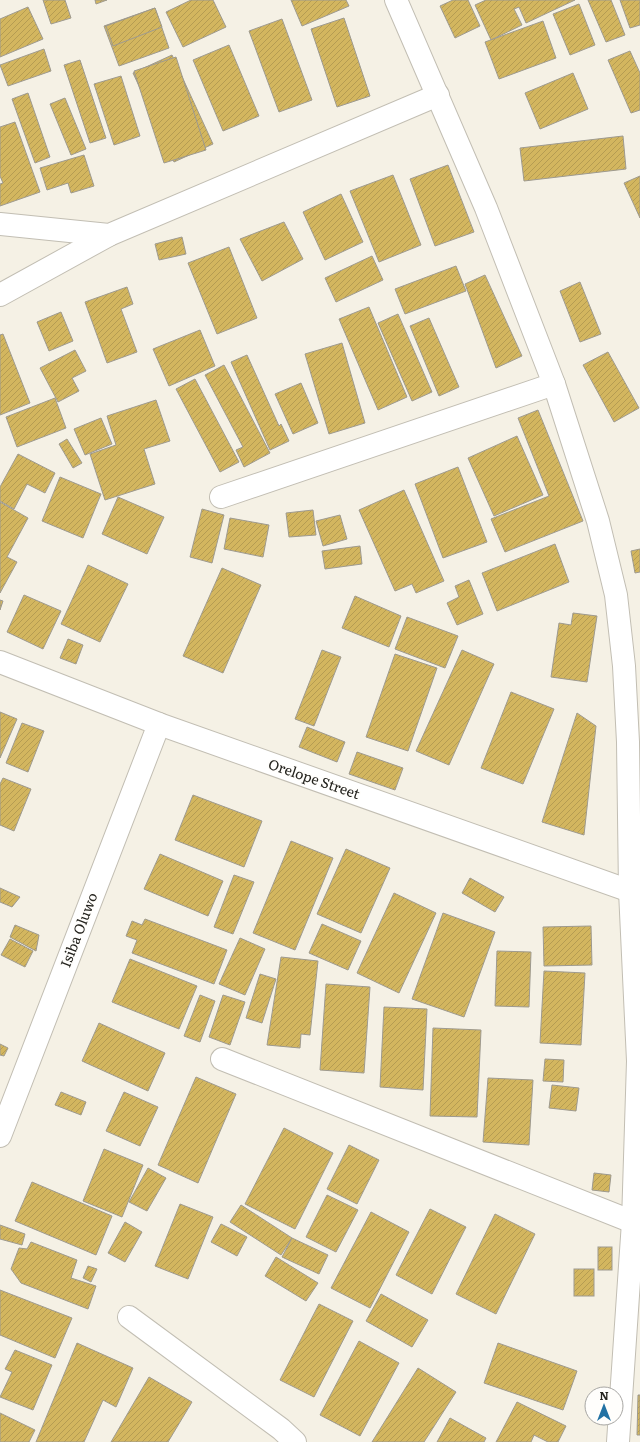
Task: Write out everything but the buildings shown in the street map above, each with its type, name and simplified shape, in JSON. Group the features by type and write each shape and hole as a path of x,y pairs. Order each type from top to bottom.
{"street":[{"path":"396,0 486,208 554,384 598,521 616,595 624,666 628,742 630,891 638,1062 633,1222 618,1442"},
{"path":"0,295 109,235 438,95"},
{"path":"0,224 109,235"},
{"path":"221,497 554,384"},
{"name":"Orelope Street","path":"0,662 159,724 630,891"},
{"name":"Isiba Oluwo","path":"0,1136 159,724"},
{"path":"222,1059 633,1222"},
{"path":"129,1318 281,1429 295,1442"}]}
